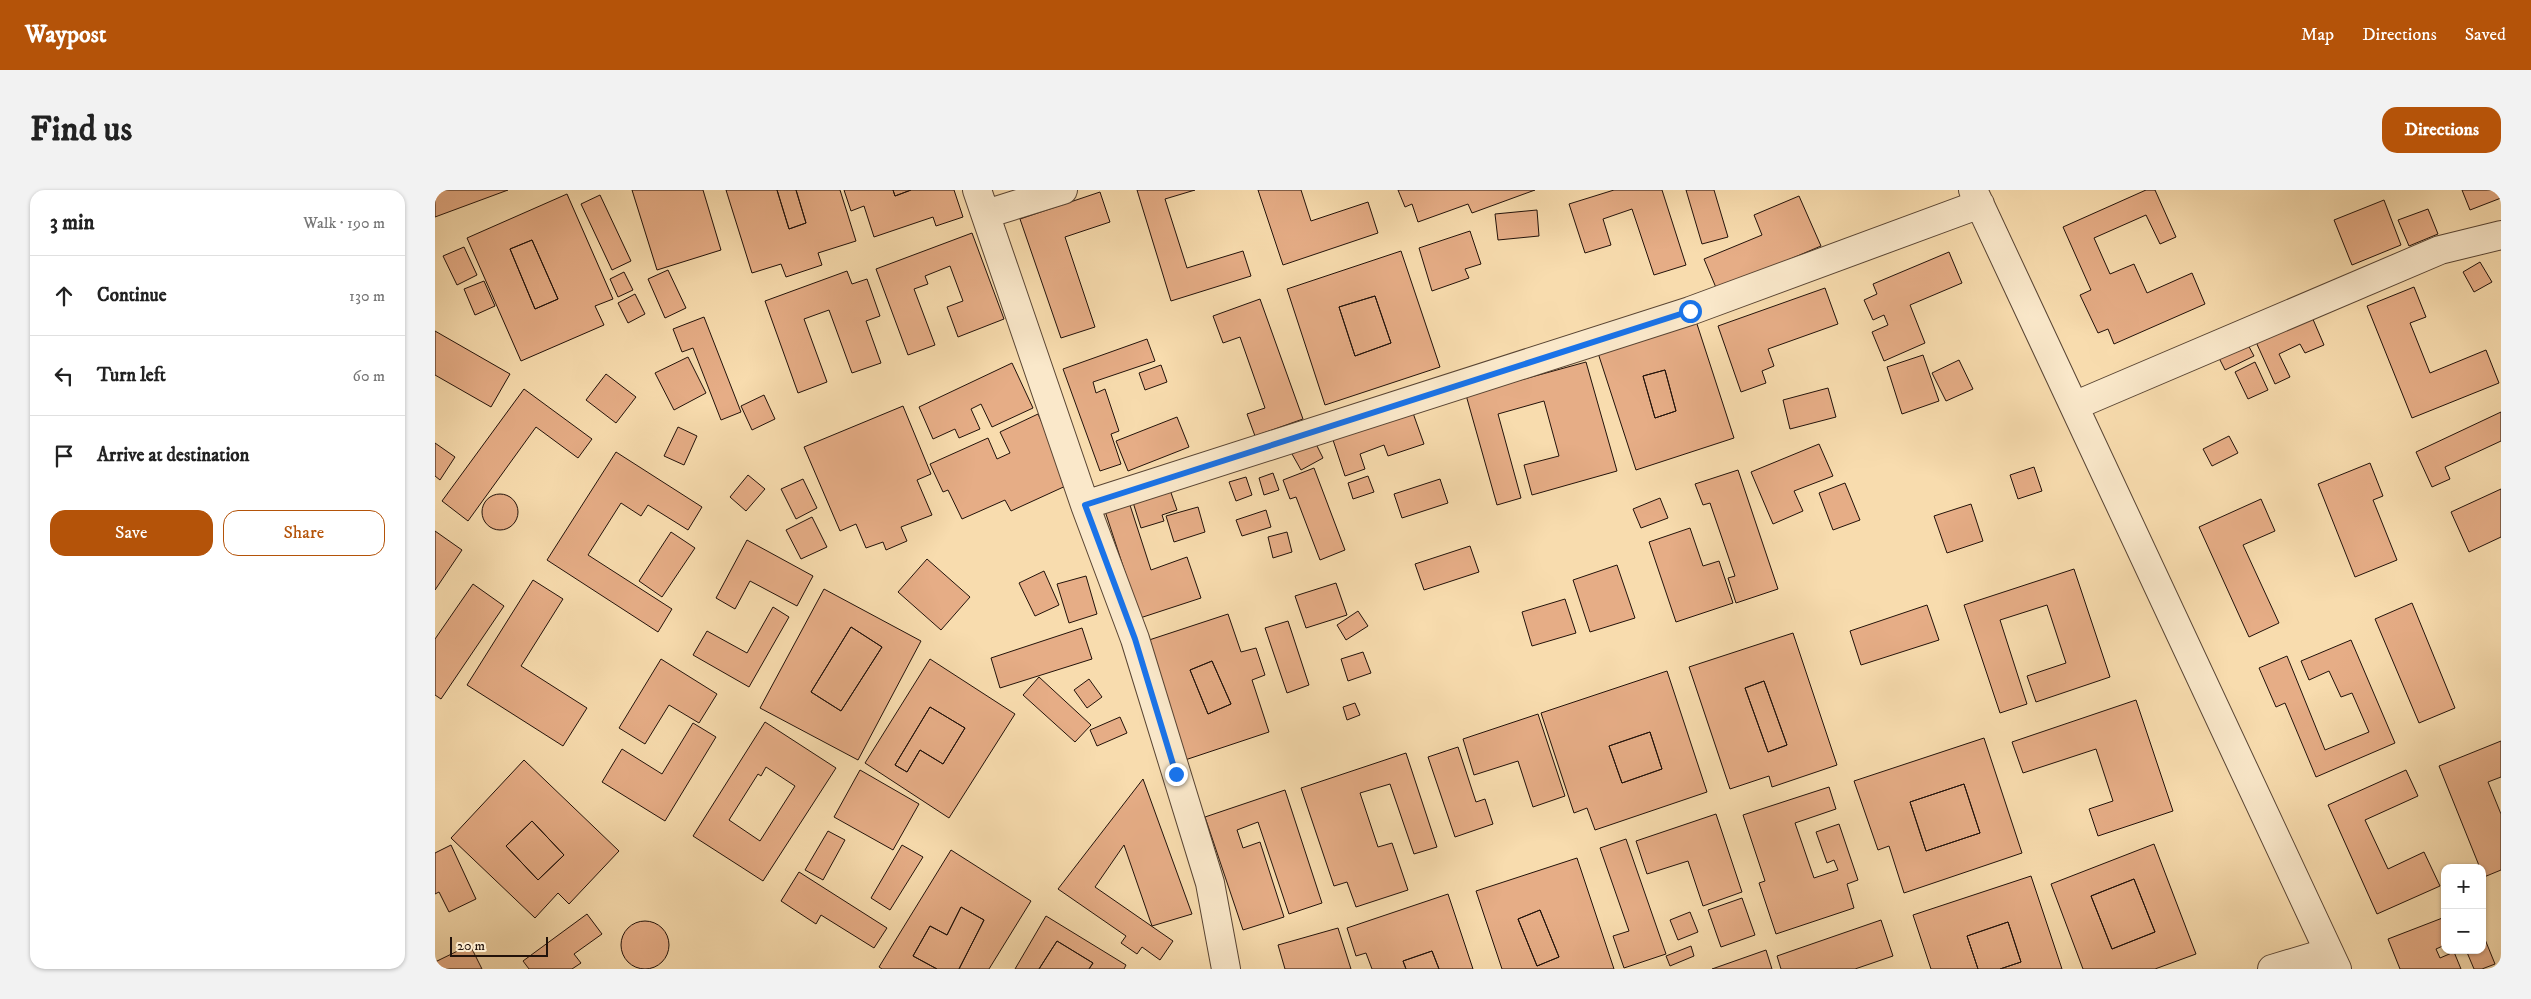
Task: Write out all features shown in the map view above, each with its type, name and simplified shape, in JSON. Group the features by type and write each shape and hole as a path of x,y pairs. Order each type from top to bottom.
{"street":[{"path":"1063,190 982,202 1085,505 1135,639 1210,883 1227,969"},
{"path":"1085,505 1690,311 1976,197 2333,960 2272,969"},
{"path":"2074,406 2440,250 2501,235"}],"building":[{"path":"435,190 508,190 435,217"},
{"path":"632,190 703,190 721,250 657,270"},
{"path":"726,190 777,190 789,229 806,223 796,190 840,190 856,241 818,253 822,265 786,277 781,264 752,273"},
{"path":"777,190 796,190 806,223 789,229"},
{"path":"844,190 893,190 895,196 911,190 954,190 963,217 936,226 933,217 874,237 864,206 851,211"},
{"path":"893,190 911,190 895,196"},
{"path":"1137,190 1195,190 1165,199 1187,268 1243,251 1251,276 1171,301"},
{"path":"1258,190 1301,190 1311,221 1368,202 1378,233 1283,265"},
{"path":"1398,190 1535,190 1472,213 1468,204 1418,222 1412,204 1405,207"},
{"path":"1614,190 1662,190 1686,265 1654,275 1632,209 1603,219 1611,245 1585,253 1569,204"},
{"path":"1686,190 1714,190 1728,237 1702,244"},
{"path":"2146,190 2155,190 2176,237 2160,244 2146,215 2094,238 2110,274 2134,264 2147,293 2192,273 2205,304 2114,344 2108,329 2098,333 2080,295 2091,290 2063,227"},
{"path":"2462,190 2501,190 2501,198 2470,210"},
{"path":"1100,192 1110,222 1065,237 1095,327 1061,338 1020,219"},
{"path":"567,194 613,299 595,306 604,325 521,361 467,238","holes":["532,240 558,299 535,309 510,249"]},
{"path":"600,195 631,261 612,270 581,204"},
{"path":"1799,196 1821,246 1717,290 1704,259 1762,235 1754,215"},
{"path":"2384,200 2401,245 2352,265 2334,220"},
{"path":"2428,209 2438,234 2409,246 2398,220"},
{"path":"1537,210 1539,236 1498,240 1495,214"},
{"path":"1470,231 1481,264 1465,269 1469,278 1432,291 1419,248"},
{"path":"972,233 1004,319 958,337 947,307 963,301 950,266 925,276 928,284 914,289 935,345 908,355 876,269"},
{"path":"532,240 558,299 535,309 510,249"},
{"path":"464,247 477,275 457,285 443,256"},
{"path":"1401,251 1440,367 1325,405 1287,289","holes":["1375,296 1391,343 1355,356 1339,307"]},
{"path":"1949,252 1962,283 1910,305 1925,343 1884,361 1872,332 1888,325 1884,315 1873,320 1864,300 1877,294 1873,284"},
{"path":"2480,262 2492,282 2474,292 2463,272"},
{"path":"668,270 686,308 665,318 648,279"},
{"path":"847,271 852,284 867,279 880,316 866,321 881,363 852,373 829,310 804,319 827,382 798,393 765,301"},
{"path":"624,272 633,290 618,297 610,279"},
{"path":"484,281 495,306 475,315 464,289"},
{"path":"2414,287 2426,317 2410,323 2430,373 2486,350 2499,383 2412,418 2367,306"},
{"path":"1825,288 1838,324 1768,349 1774,366 1762,371 1766,383 1741,392 1718,326"},
{"path":"635,294 645,314 628,323 618,303"},
{"path":"1375,296 1391,343 1355,356 1339,307"},
{"path":"1260,299 1303,419 1255,436 1247,414 1265,408 1240,337 1223,343 1213,316"},
{"path":"704,317 741,412 721,420 693,348 682,352 673,329"},
{"path":"2312,317 2324,345 2305,353 2300,344 2279,354 2290,377 2275,384 2256,342"},
{"path":"1696,321 1734,438 1636,470 1598,353","holes":["1665,370 1676,411 1655,418 1643,376"]},
{"path":"435,331 510,374 491,407 435,375"},
{"path":"1147,339 1155,361 1093,382 1096,393 1105,389 1119,431 1111,434 1121,464 1100,471 1063,369"},
{"path":"2247,343 2254,356 2225,370 2218,356"},
{"path":"1923,355 1939,401 1902,414 1887,367"},
{"path":"688,357 706,393 674,410 655,373"},
{"path":"1959,360 1973,389 1946,401 1932,373"},
{"path":"1586,362 1617,471 1532,495 1524,465 1559,456 1544,401 1498,414 1521,498 1497,505 1466,395"},
{"path":"2255,362 2268,390 2248,399 2235,372"},
{"path":"1012,363 1033,408 992,427 981,404 971,409 980,429 959,438 955,429 933,439 919,407"},
{"path":"1161,365 1167,382 1145,390 1139,373"},
{"path":"1665,370 1676,411 1655,418 1643,376"},
{"path":"606,374 636,397 616,423 586,400"},
{"path":"1828,388 1836,417 1790,429 1783,400"},
{"path":"524,389 592,439 578,458 536,427 468,521 442,501"},
{"path":"764,395 775,419 752,430 741,406"},
{"path":"903,406 931,474 917,480 932,515 901,527 907,541 886,550 883,542 866,548 856,524 840,531 804,447"},
{"path":"2501,412 2501,441 2445,467 2450,479 2432,487 2416,452"},
{"path":"1413,413 1424,444 1388,456 1384,445 1360,454 1365,469 1345,476 1333,440"},
{"path":"1038,414 1070,484 1011,511 1005,500 962,519 948,490 943,492 930,464 988,438 997,459 1010,453 1000,432"},
{"path":"1177,417 1189,447 1128,471 1116,441"},
{"path":"678,427 697,436 684,465 664,456"},
{"path":"2229,436 2238,453 2212,466 2203,449"},
{"path":"1315,442 1323,458 1301,470 1292,454"},
{"path":"435,443 455,457 440,480 435,476"},
{"path":"1819,444 1833,476 1794,491 1803,511 1773,524 1751,472"},
{"path":"616,452 702,507 688,530 648,505 641,516 621,503 588,555 672,609 658,632 547,560"},
{"path":"2370,463 2383,496 2373,500 2397,560 2355,577 2318,484"},
{"path":"2034,467 2042,491 2018,499 2010,475"},
{"path":"1314,468 1345,550 1320,560 1296,497 1290,499 1283,480"},
{"path":"1738,470 1778,589 1736,603 1728,578 1735,576 1710,503 1703,505 1695,484"},
{"path":"1273,473 1279,490 1264,495 1259,478"},
{"path":"748,475 765,489 746,511 730,497"},
{"path":"1368,476 1374,492 1353,499 1348,483"},
{"path":"1246,477 1252,495 1236,501 1229,482"},
{"path":"803,479 817,508 796,519 781,489"},
{"path":"1440,479 1448,503 1402,518 1394,494"},
{"path":"1845,483 1860,520 1833,530 1819,493"},
{"path":"1169,487 1177,510 1162,515 1164,521 1141,528 1132,499"},
{"path":"2501,489 2501,537 2469,552 2451,512"},
{"path":"500,494 507,495 513,499 517,505 517,519 513,525 507,529 500,530 493,529 487,525 483,519 482,512 483,505 487,499 493,495"},
{"path":"1660,498 1668,518 1641,528 1633,509"},
{"path":"1128,499 1151,570 1187,557 1201,598 1140,618 1104,508"},
{"path":"2261,499 2275,531 2243,545 2279,623 2249,637 2199,527"},
{"path":"1971,504 1983,541 1947,553 1934,516"},
{"path":"1198,507 1205,532 1174,542 1166,516"},
{"path":"1266,510 1271,527 1242,536 1236,520"},
{"path":"812,517 827,547 801,559 786,530"},
{"path":"1690,528 1703,566 1719,561 1733,603 1676,622 1649,542"},
{"path":"435,531 462,550 435,590"},
{"path":"671,532 695,548 662,597 639,581"},
{"path":"1287,532 1292,552 1273,558 1268,537"},
{"path":"747,540 813,576 797,606 750,581 735,609 716,598"},
{"path":"1470,546 1479,572 1424,590 1415,564"},
{"path":"927,559 970,597 941,630 898,592"},
{"path":"1617,565 1635,618 1590,632 1573,580"},
{"path":"2074,569 2110,677 2036,702 2027,676 2066,663 2047,605 2000,620 2027,704 2000,713 1964,605"},
{"path":"1044,571 1059,605 1035,616 1019,583"},
{"path":"1086,576 1097,614 1069,623 1057,584"},
{"path":"533,580 563,599 521,666 587,708 563,746 467,685"},
{"path":"1336,583 1347,615 1306,628 1295,596"},
{"path":"473,584 504,606 441,699 435,695 435,639"},
{"path":"824,589 921,641 858,760 760,708","holes":["851,627 882,647 841,711 811,692"]},
{"path":"1565,599 1576,633 1532,646 1522,612"},
{"path":"2412,603 2455,708 2419,723 2375,619"},
{"path":"1927,605 1939,640 1861,665 1850,631"},
{"path":"773,607 789,617 749,687 693,655 707,631 747,653"},
{"path":"1358,611 1368,626 1346,640 1337,625"},
{"path":"1228,614 1241,652 1256,648 1265,675 1252,680 1269,732 1182,761 1143,642","holes":["1212,661 1231,704 1208,714 1190,670"]},
{"path":"1288,621 1309,685 1287,693 1265,628"},
{"path":"851,627 882,647 841,711 811,692"},
{"path":"1082,628 1092,659 1000,688 991,658"},
{"path":"1793,633 1837,765 1772,787 1769,776 1730,789 1689,667","holes":["1764,681 1787,745 1768,752 1745,688"]},
{"path":"2351,640 2395,743 2316,777 2285,703 2276,707 2259,668 2287,656 2325,750 2369,732 2352,693 2341,697 2329,671 2309,680 2301,661"},
{"path":"1363,652 1371,673 1348,681 1341,659"},
{"path":"661,659 717,694 699,723 669,705 645,744 619,728"},
{"path":"930,659 1015,714 949,818 865,763","holes":["930,707 965,728 943,764 920,750 907,772 895,765"]},
{"path":"1212,661 1231,704 1208,714 1190,670"},
{"path":"1667,671 1707,792 1595,830 1587,808 1574,813 1541,713","holes":["1650,732 1662,769 1622,783 1609,746"]},
{"path":"1039,677 1091,725 1075,742 1023,695"},
{"path":"1089,679 1102,697 1087,708 1074,690"},
{"path":"1764,681 1787,745 1768,752 1745,688"},
{"path":"2136,700 2173,811 2098,836 2089,809 2113,801 2096,749 2023,773 2012,742"},
{"path":"1355,703 1360,715 1347,720 1343,707"},
{"path":"930,707 965,728 943,764 920,750 907,772 895,765"},
{"path":"1538,714 1565,796 1533,807 1518,761 1474,775 1463,739"},
{"path":"1120,717 1127,733 1097,746 1090,730"},
{"path":"765,722 836,768 763,881 693,836","holes":["766,767 795,786 760,841 729,820 758,774 761,776"]},
{"path":"693,723 716,737 665,821 602,782 622,749 662,774"},
{"path":"1650,732 1662,769 1622,783 1609,746"},
{"path":"1984,738 2022,853 1904,893 1889,846 1878,850 1854,781","holes":["1964,784 1980,833 1926,851 1910,802"]},
{"path":"2501,741 2501,777 2488,782 2501,814 2501,870 2486,876 2486,864 2478,864 2439,766"},
{"path":"1458,747 1476,802 1485,799 1493,824 1455,837 1428,757"},
{"path":"1406,753 1437,847 1414,854 1390,784 1360,793 1378,847 1392,843 1408,890 1356,907 1347,882 1334,886 1301,788"},
{"path":"524,760 619,851 569,904 558,893 535,918 451,838","holes":["532,821 564,855 538,880 506,846"]},
{"path":"860,770 919,804 893,850 834,817"},
{"path":"2406,770 2418,796 2365,820 2388,869 2424,852 2440,886 2377,914 2328,805"},
{"path":"1143,779 1192,914 1152,926 1124,845 1095,887 1173,941 1160,960 1142,947 1137,954 1121,943 1126,936 1058,889"},
{"path":"1964,784 1980,833 1926,851 1910,802"},
{"path":"1829,787 1836,809 1795,823 1814,878 1838,870 1834,860 1827,863 1816,832 1839,824 1858,880 1847,884 1854,908 1776,934 1759,883 1765,881 1743,815"},
{"path":"1285,790 1322,903 1289,914 1258,822 1237,830 1243,848 1260,842 1284,917 1243,930 1205,817"},
{"path":"1716,814 1742,892 1703,906 1688,861 1647,874 1636,841"},
{"path":"532,821 564,855 538,880 506,846"},
{"path":"828,831 845,840 823,880 805,870"},
{"path":"1626,839 1666,954 1624,968 1613,936 1629,931 1600,848"},
{"path":"2154,844 2196,954 2155,969 2083,969 2051,884","holes":["2134,879 2155,932 2112,949 2091,896"]},
{"path":"451,845 476,899 449,912 439,892 435,894 435,853"},
{"path":"902,845 923,857 890,910 871,898"},
{"path":"951,850 1031,901 989,969 959,969 984,920 961,907 947,935 930,926 913,956 937,969 882,969 879,967"},
{"path":"1577,858 1614,969 1502,969 1476,891","holes":["1540,910 1559,957 1537,966 1518,919"]},
{"path":"799,872 887,928 874,948 821,915 816,924 781,901"},
{"path":"2031,876 2062,969 2000,969 2021,962 2008,922 1967,936 1978,969 1931,969 1913,915"},
{"path":"2134,879 2155,932 2112,949 2091,896"},
{"path":"1448,894 1473,969 1439,969 1432,951 1403,961 1406,969 1372,969 1366,953 1356,956 1347,928"},
{"path":"1742,898 1755,935 1721,947 1708,910"},
{"path":"961,907 984,920 959,969 937,969 913,956 930,926 947,935"},
{"path":"1540,910 1559,957 1537,966 1518,919"},
{"path":"1690,912 1698,932 1678,940 1670,920"},
{"path":"587,914 602,934 574,954 581,963 572,969 529,969 523,961"},
{"path":"1046,916 1126,965 1124,969 1089,969 1093,963 1057,941 1039,969 1015,969"},
{"path":"2441,919 2441,947 2436,949 2440,958 2455,954 2461,969 2400,969 2388,939"},
{"path":"1881,920 1893,956 1855,969 1781,969 1777,956"},
{"path":"640,921 650,921 659,925 665,931 668,936 668,954 659,965 650,969 640,969 631,965 625,959 621,950 621,940 625,931 631,925"},
{"path":"2008,922 2021,962 2000,969 1978,969 1967,936"},
{"path":"1338,928 1351,969 1285,969 1278,945"},
{"path":"1057,941 1093,963 1089,969 1039,969"},
{"path":"2486,942 2495,964 2482,969 2474,969 2468,954 2486,954"},
{"path":"470,945 482,969 435,969 435,962"},
{"path":"1691,946 1694,956 1670,966 1666,956"},
{"path":"1766,950 1772,969 1712,969"},
{"path":"1432,951 1439,969 1406,969 1403,961"}],"route":[{"path":"1176,774 1135,639 1085,505 1429,393 1690,311"}]}
